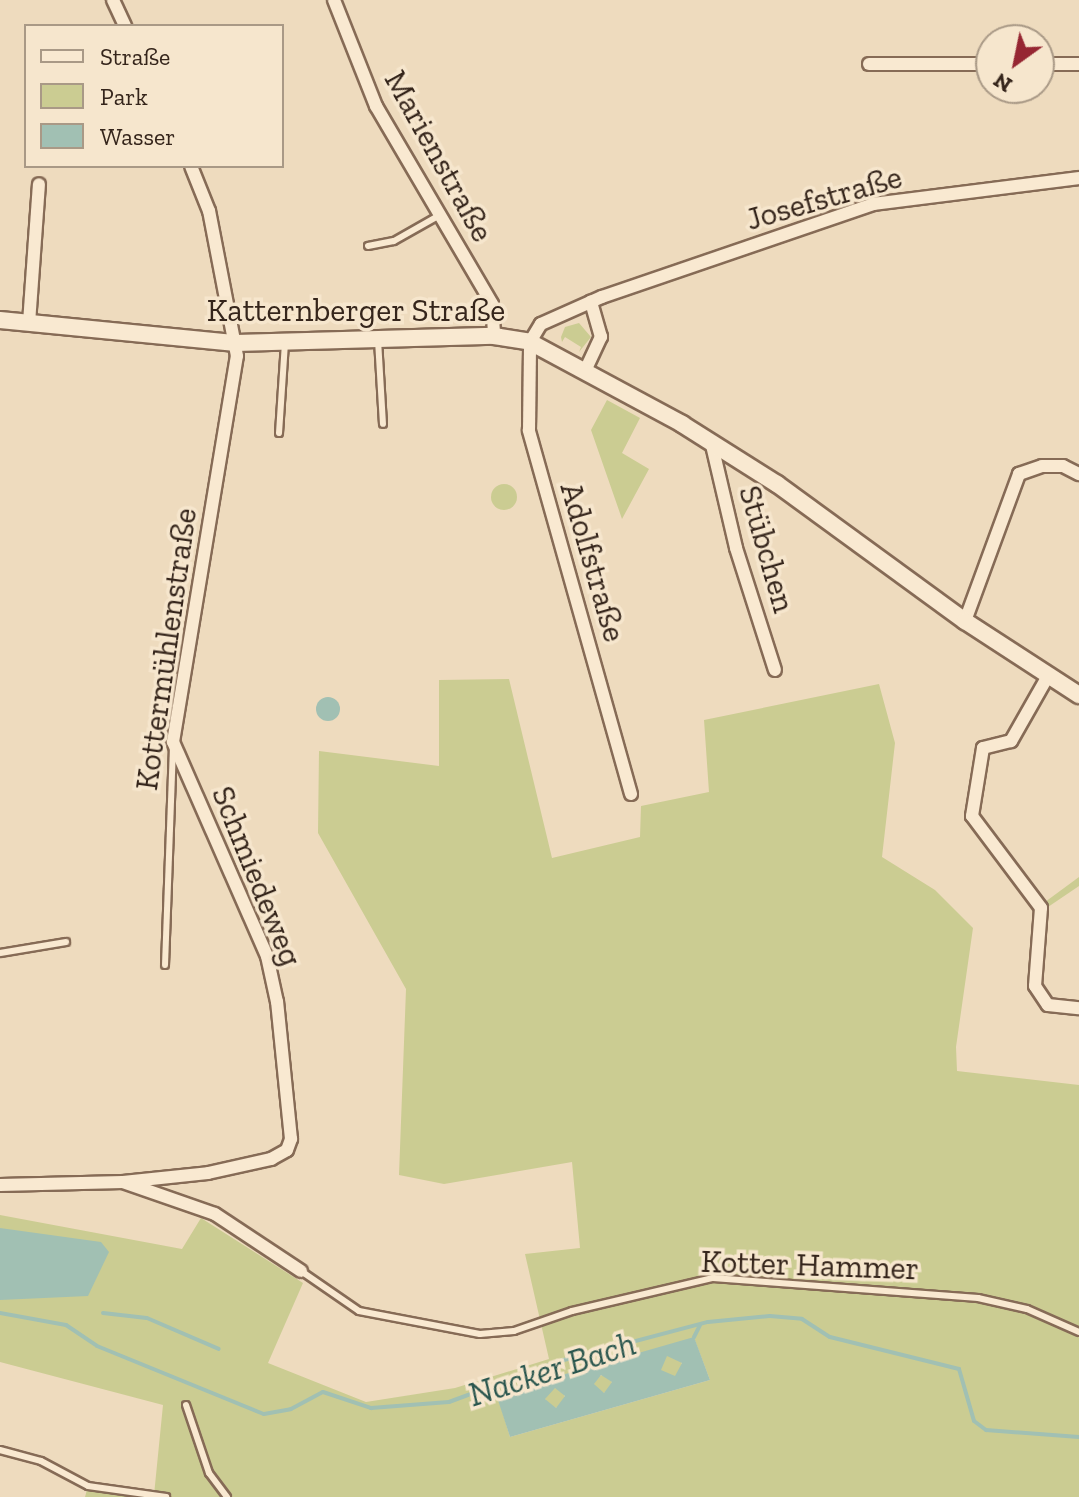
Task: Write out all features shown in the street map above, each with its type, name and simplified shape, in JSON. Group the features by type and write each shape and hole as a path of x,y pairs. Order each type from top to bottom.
{"street":[{"path":"113,0 124,24"},
{"name":"Marienstraße","path":"334,0 376,106 492,304 494,336"},
{"path":"869,64 975,64"},
{"path":"1055,64 1079,64"},
{"path":"192,168 209,211 236,343"},
{"name":"Josefstraße","path":"530,342 546,319 873,204 1079,178"},
{"path":"29,323 39,184"},
{"path":"585,371 601,337 591,301"},
{"name":"Katternberger Straße","path":"0,320 236,343 494,336 530,342 711,441 965,621 1079,695"},
{"name":"Adolfstraße","path":"530,342 529,430 631,794"},
{"name":"Kottermühlenstraße","path":"173,742 236,343"},
{"name":"Stübchen","path":"711,441 736,548 775,670"},
{"path":"965,621 1019,474 1042,466 1063,466 1079,474"},
{"path":"1048,676 1011,741 983,748 972,816 1041,908 1035,986 1048,1005 1079,1008"},
{"name":"Schmiedeweg","path":"123,1182 208,1173 271,1159 287,1150 291,1139 277,1002 267,956 173,742"},
{"path":"0,1185 123,1182 215,1214 301,1271"}],"lane":[{"path":"368,246 394,241 440,215"},
{"path":"378,340 383,424"},
{"path":"279,433 285,342"},
{"name":"Kottermühlenstraße","path":"165,965 173,742"},
{"path":"0,953 66,942"},
{"name":"Kotter Hammer","path":"301,1271 345,1305 375,1316 480,1334 713,1278 978,1298 1027,1309 1079,1332"},
{"path":"186,1405 209,1473 227,1497"},
{"path":"0,1450 41,1461 88,1486 166,1497"}],"green space":[{"path":"579,323 591,337 579,352 581,347 565,337 562,342 561,337 565,327"},
{"path":"607,400 640,418 622,453 649,469 622,519 591,430"},
{"path":"504,484 514,487 517,497 514,507 504,510 494,507 491,497 494,487"},
{"path":"509,679 552,858 640,837 641,806 709,792 704,720 879,684 895,743 882,857 935,890 973,928 956,1047 957,1071 1079,1085 1079,1497 85,1497 88,1486 154,1495 163,1405 0,1362 0,1215 182,1249 201,1218 303,1283 268,1363 366,1402 455,1388 549,1359 525,1254 580,1248 572,1162 444,1184 399,1175 406,989 318,833 319,751 439,766 439,680","holes":["694,1338 710,1380 510,1437 497,1394"]},
{"path":"1079,877 1079,886 1048,907 1045,902"},
{"path":"671,1355 679,1358 682,1366 679,1374 671,1377 663,1374 660,1366 663,1358"},
{"path":"603,1375 612,1384 603,1393 594,1384"},
{"path":"555,1388 562,1391 565,1398 562,1405 555,1408 548,1405 545,1398 548,1391"}],"water":[{"path":"328,697 336,701 340,709 336,717 328,721 320,717 316,709 320,701"},
{"path":"0,1228 101,1242 109,1252 88,1296 0,1300"},
{"path":"694,1337 710,1380 510,1437 496,1394","holes":["667,1356 682,1363 675,1376 661,1370","601,1375 612,1382 604,1393 594,1384","555,1388 565,1396 556,1408 545,1399"]}],"waterway":[{"name":"Nacker Bach","path":"0,1313 66,1325 97,1346 264,1414 291,1409 323,1392 371,1408 449,1402 560,1361 708,1322 770,1316 802,1319 830,1337 959,1369 974,1421 986,1430 1079,1437"},
{"name":"Nacker Bach","path":"103,1313 147,1318 219,1349"},
{"path":"694,1337 700,1325"}]}
